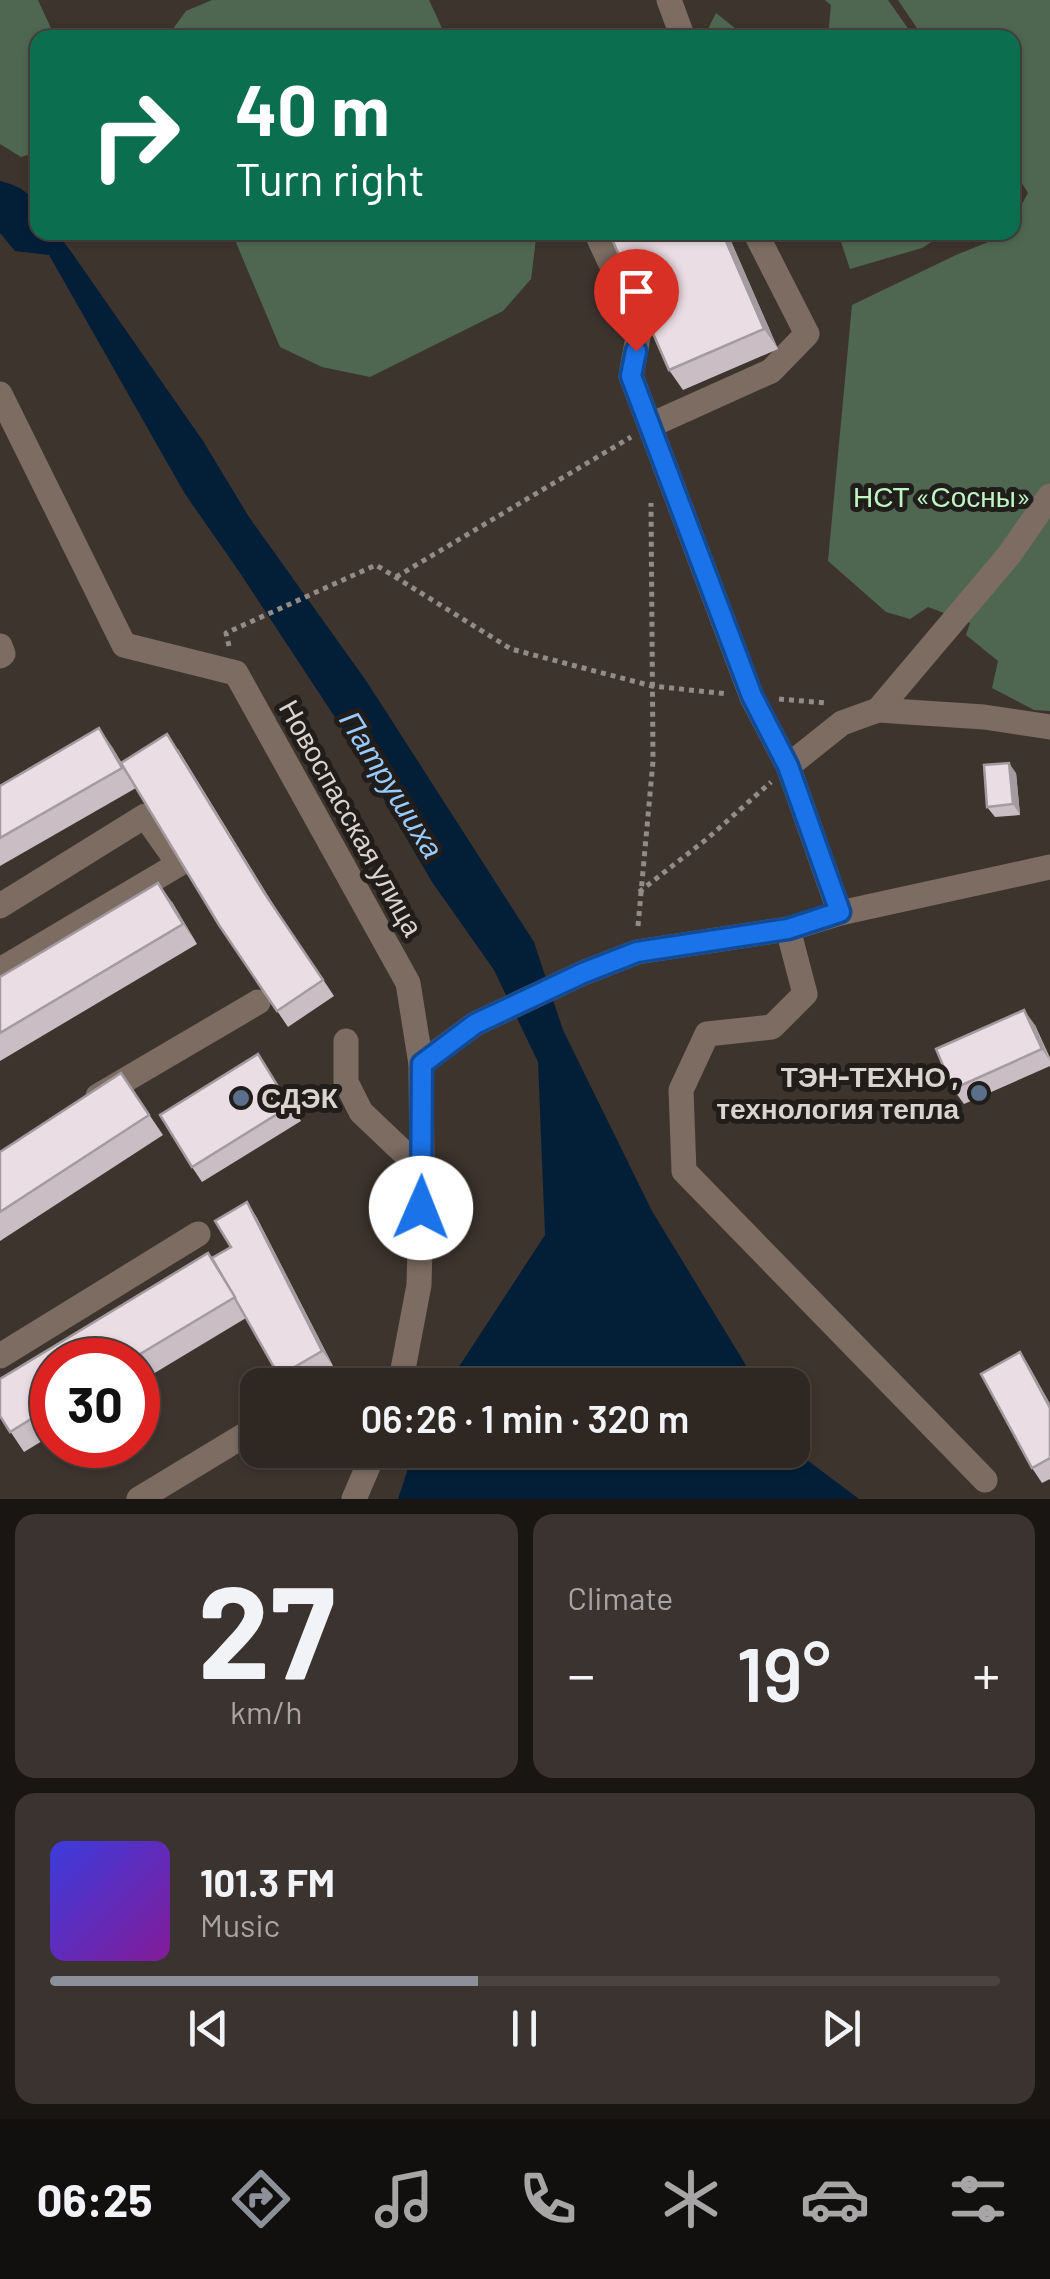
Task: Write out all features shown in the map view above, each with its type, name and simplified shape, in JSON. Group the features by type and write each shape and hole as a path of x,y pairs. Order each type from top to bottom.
{"street":[{"path":"670,0 680,30"},
{"path":"600,240 640,326 631,376 752,696 788,766 840,912"},
{"path":"651,425 770,371 807,334 759,240"},
{"name":"Новоспасская улица","path":"0,394 124,646 236,673 408,983 422,1064 422,1170 419,1285 403,1368"},
{"path":"878,710 1009,555 1050,496"},
{"path":"0,646 0,656"},
{"path":"788,766 842,723 878,710 1050,727"},
{"path":"0,906 144,816 179,864 0,970"},
{"path":"422,1064 475,1024 637,952 788,929 840,912 1050,867"},
{"path":"788,929 805,994 772,1028 706,1034 681,1090 684,1171 985,1480"},
{"path":"70,1112 258,1002"},
{"path":"346,1042 346,1082 361,1112 422,1170"},
{"path":"0,1356 198,1234"},
{"path":"139,1499 240,1438"},
{"path":"354,1499 367,1468"}],"path":[{"path":"395,578 651,425"},
{"path":"637,952 639,892 653,761 651,500"},
{"path":"226,633 376,565 510,649 652,686 833,704"},
{"path":"639,892 708,838 788,766"}],"green space":[{"path":"0,0 38,0 52,30 30,30 30,154 21,157 0,144"},
{"path":"212,0 429,0 443,30 172,30 186,11"},
{"path":"825,0 888,0 909,30 829,30 831,5"},
{"name":"НСТ «Сосны»","path":"898,0 1050,0 1050,711 1034,710 992,688 998,661 966,635 970,623 928,607 910,619 886,612 828,561 852,305 993,240 1020,240 1020,207 1028,193 1020,180 1020,30 918,30"},
{"path":"716,13 737,30 708,30"},
{"path":"235,240 536,240 531,279 503,311 370,377 322,367 280,347"},
{"path":"841,240 935,240 922,248 850,269"}],"water":[{"name":"Патрушиха","path":"0,181 30,197 30,240 62,240 72,253 203,441 249,517 367,682 534,942 563,1030 652,1211 748,1368 458,1368 545,1235 538,1062 494,970 432,882 346,734 185,494 49,255 15,251 0,233"},
{"path":"810,1462 859,1499 398,1499 408,1468 810,1468"}],"building":[{"path":"612,240 725,240 764,329 669,370"},
{"path":"99,728 122,768 0,838 0,786"},
{"path":"167,734 323,980 277,1011 219,925 121,763"},
{"path":"1009,763 1013,804 987,807 984,765"},
{"path":"158,883 183,924 0,1033 0,977"},
{"path":"1024,1010 1042,1049 953,1089 936,1049"},
{"path":"258,1054 290,1106 192,1167 160,1115"},
{"path":"121,1073 149,1115 0,1212 0,1152"},
{"path":"247,1202 322,1351 293,1368 274,1368 212,1258 231,1247 215,1221"},
{"path":"208,1253 235,1297 160,1342 160,1338 68,1338"},
{"path":"1020,1352 1050,1408 1050,1458 1032,1468 981,1374"},
{"path":"30,1361 30,1420 10,1432 0,1416 0,1379"}],"place":[{"name":"ТЭН-ТЕХНО , технология тепла","path":"979,1093"},
{"name":"СДЭК","path":"241,1098"}],"route":[{"path":"421,1208 422,1064 475,1024 637,952 788,929 840,912 788,766 752,696 631,376 636,351"}]}
